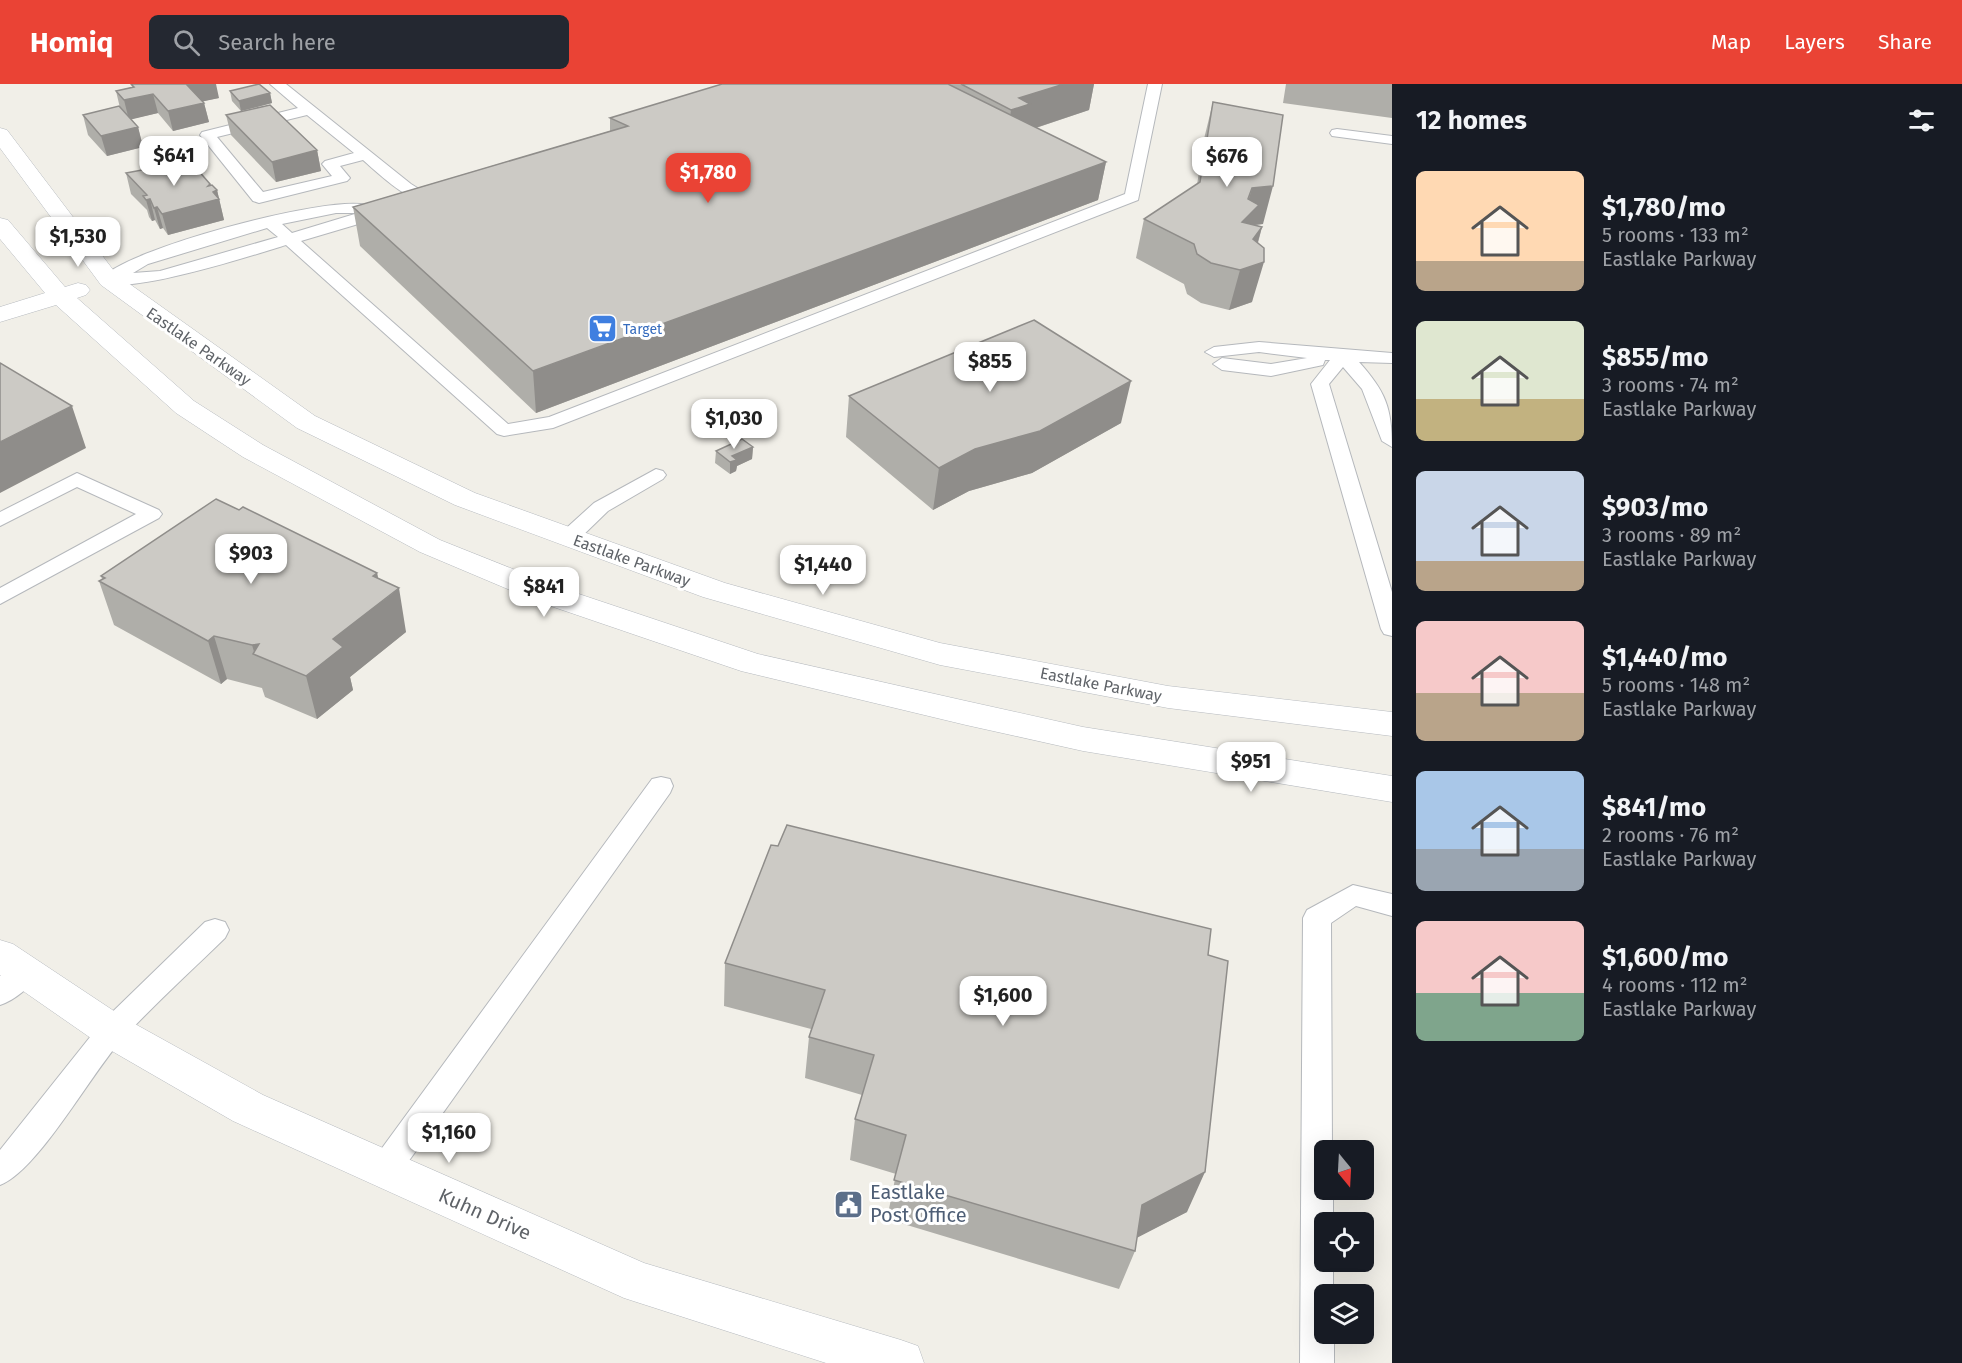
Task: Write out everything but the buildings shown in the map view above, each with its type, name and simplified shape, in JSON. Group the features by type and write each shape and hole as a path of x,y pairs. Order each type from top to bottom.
{"main road":[{"name":"Eastlake Parkway","path":"0,134 109,280 306,422 465,499 714,590 940,654 1168,697 1392,724"},
{"path":"0,225 60,296 135,360 185,407 253,451 430,546 547,594 752,663 954,710 1083,739 1392,789"},
{"path":"0,315 109,280"},
{"name":"Kuhn Drive","path":"8,973 248,1108 640,1283 901,1363"}],"lane":[{"path":"109,280 161,276 285,238 348,222 430,195 405,187 277,84"},
{"path":"270,222 285,238 504,430 553,422 1132,197 1155,84"},
{"path":"309,110 207,135 259,198 342,178 330,164 366,155"},
{"path":"1337,133 1392,140"},
{"path":"109,280 142,260 270,222 336,208 396,205"},
{"path":"1218,358 1271,370 1343,356 1392,358"},
{"path":"1343,356 1371,387 1392,441"},
{"path":"1343,356 1320,384 1392,629"},
{"path":"569,537 601,507 656,475"},
{"path":"0,520 77,479 152,514 0,597"},
{"path":"385,1169 661,786"},
{"path":"1317,1363 1317,918 1353,895 1392,905"},
{"path":"0,1171 26,1145 111,1031 215,930"}],"place":[{"name":"Target","path":"602,329"},
{"name":"Eastlake Post Office","path":"849,1204"}]}
